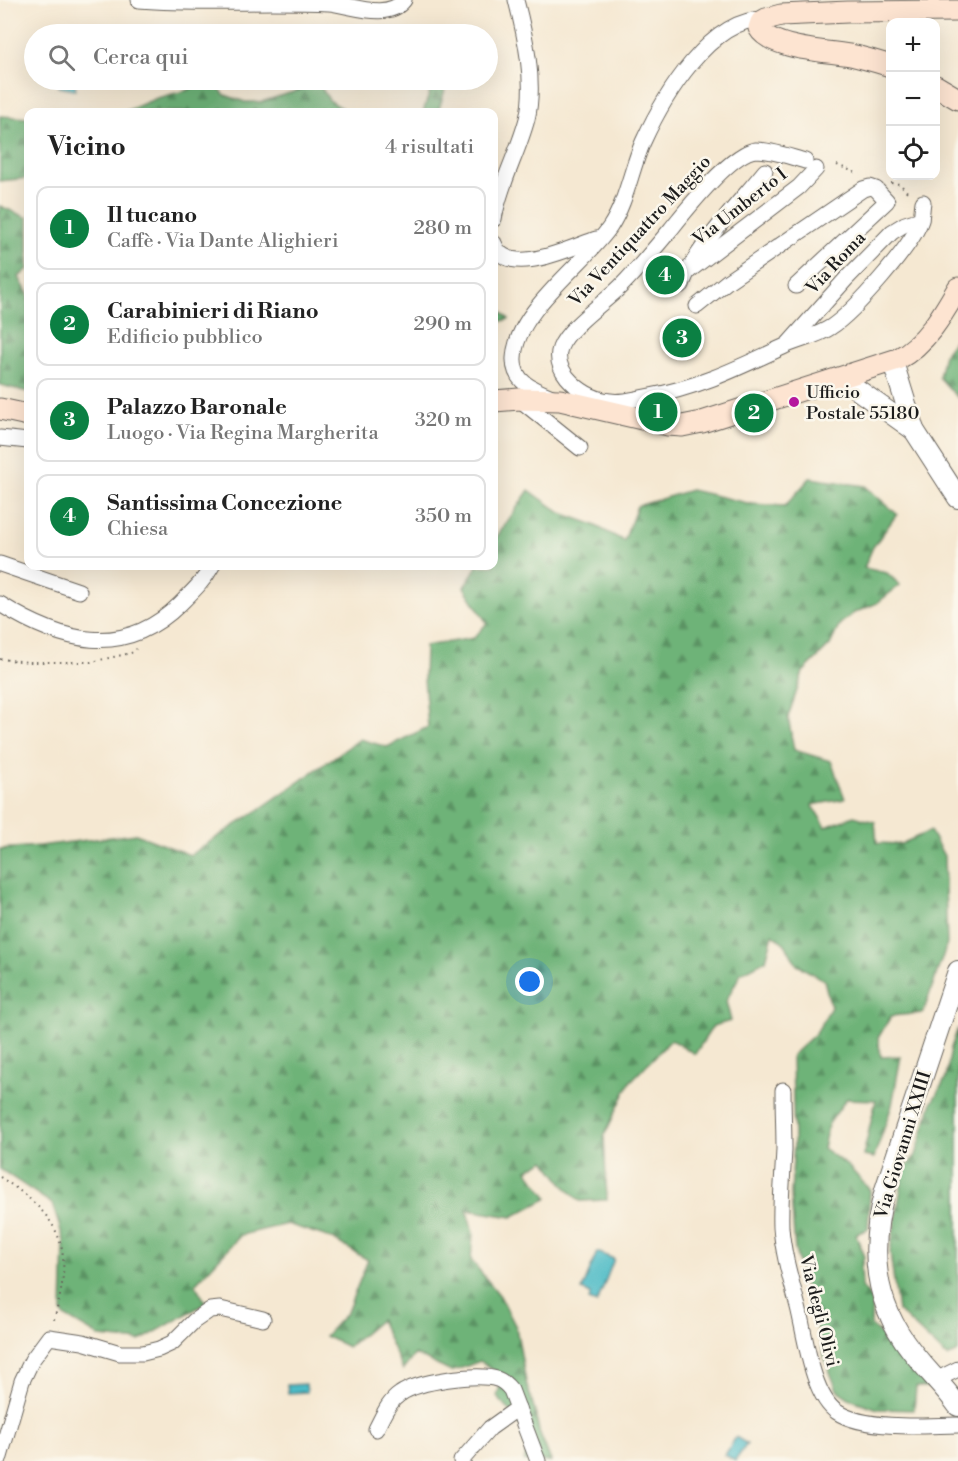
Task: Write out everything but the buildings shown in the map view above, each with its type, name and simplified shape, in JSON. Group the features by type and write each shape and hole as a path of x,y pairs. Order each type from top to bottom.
{"main road":[{"path":"886,65 856,56 773,40 763,34 759,28 761,22 766,18 781,15 829,12 958,11"},
{"path":"940,88 958,99"},
{"path":"498,401 560,400 607,404 668,425 687,425 708,421 893,362 909,353 920,342 958,288"},
{"path":"0,410 24,414"}],"street":[{"path":"139,0 298,1 380,10 394,9 404,0"},
{"path":"498,202 529,108 526,50 516,0"},
{"path":"560,400 529,387 520,380 514,363 516,347 529,320 614,220 647,133 678,81 706,48 724,32 751,19 766,18"},
{"name":"Via Ventiquattro Maggio","path":"607,404 580,389 561,368 558,361 559,351 566,338 620,287 699,195 735,160 748,152 758,150 811,165"},
{"name":"Via Umberto I","path":"765,171 709,240 684,279 800,187 811,165"},
{"path":"697,306 863,189 870,187 876,189 887,201 796,286"},
{"path":"607,404 659,395 697,385 824,331 839,321 898,257 921,219 923,202"},
{"name":"Via Roma","path":"787,345 892,232 905,224 921,219"},
{"path":"498,249 511,259 523,261 548,256 601,237"},
{"path":"893,362 914,430 958,498"},
{"path":"843,377 914,430"},
{"path":"519,399 580,448"},
{"path":"0,438 24,441"},
{"path":"0,564 80,591"},
{"path":"0,604 35,623 66,636 93,640 114,638 140,632 166,618 199,586 209,570"},
{"name":"Via Giovanni XXIII","path":"958,971 885,1190 877,1238 879,1287 890,1318 912,1352 938,1379 958,1406"},
{"name":"Via degli Olivi","path":"783,1090 784,1147 781,1208 783,1248 812,1368 825,1398 840,1414 872,1423 916,1426 958,1425"},
{"path":"0,1457 22,1381 32,1360 49,1337 82,1342 120,1353 143,1353 159,1349 172,1342 197,1318 210,1310 220,1309 263,1319"},
{"path":"938,1379 958,1369"},
{"path":"376,1429 390,1404 405,1391 422,1385 475,1377 497,1379 509,1387 538,1461"},
{"path":"461,1461 490,1428 518,1408"}],"path":[{"path":"0,659 29,662 91,662 131,653 138,646"},
{"path":"0,1177 27,1195 45,1213 56,1230 62,1247 62,1280 49,1337"}],"green space":[{"path":"188,90 221,90 225,95 245,102 261,102 300,90 323,90 329,100 341,108 133,108 157,98"},
{"path":"431,90 445,90 439,108 424,108"},
{"path":"0,116 24,118 24,178 0,181"},
{"path":"0,206 24,216 24,273 19,277 24,286 24,391 0,385"},
{"path":"498,309 509,319 498,322"},
{"path":"958,336 958,398 939,377 944,354"},
{"path":"810,478 865,486 897,514 873,547 864,568 887,573 900,585 877,603 854,613 840,624 830,645 803,672 788,717 794,750 831,761 845,799 812,805 826,827 854,816 875,822 877,843 901,844 930,831 944,856 947,944 923,1013 891,1016 878,1038 881,1057 901,1056 892,1105 874,1158 863,1156 876,1100 846,1099 828,1125 823,1148 849,1167 870,1190 868,1229 856,1234 864,1257 861,1267 862,1287 872,1299 871,1326 932,1387 916,1387 914,1410 878,1409 852,1400 837,1390 826,1362 795,1250 791,1194 794,1142 792,1055 816,1033 831,1007 824,980 797,965 785,944 773,934 766,960 741,973 726,1001 731,1021 713,1026 695,1054 671,1040 630,1082 604,1136 607,1200 580,1201 567,1189 545,1160 527,1170 548,1198 512,1217 467,1210 473,1233 471,1260 500,1296 516,1327 526,1382 539,1431 551,1461 524,1461 526,1442 524,1433 516,1418 497,1397 502,1376 480,1361 451,1372 415,1354 403,1370 380,1320 348,1347 325,1336 347,1312 368,1260 331,1238 287,1224 241,1235 195,1284 206,1303 140,1341 100,1337 64,1316 62,1312 64,1240 52,1204 0,1169 0,849 136,834 190,855 360,739 387,747 428,727 424,679 425,646 474,638 487,623 464,587 475,570 498,570 498,535 529,490 561,513 592,524 624,541 637,506 691,490 752,504 785,506"},
{"path":"958,1028 958,1352 947,1357 898,1311 890,1252 904,1170 916,1155 932,1102 946,1078 951,1048"}],"water":[{"path":"597,1252 614,1259 597,1303 589,1300 591,1294 582,1290"},
{"path":"306,1384 307,1392 288,1393 287,1385"},
{"path":"736,1437 747,1444 735,1461 725,1455"}],"place":[{"name":"Santissima Concezione","path":"665,275"},
{"name":"Palazzo Baronale","path":"682,338"},
{"name":"Ufficio Postale 55180","path":"794,402"},
{"name":"Il tucano","path":"658,412"},
{"name":"Carabinieri di Riano","path":"754,413"}]}
